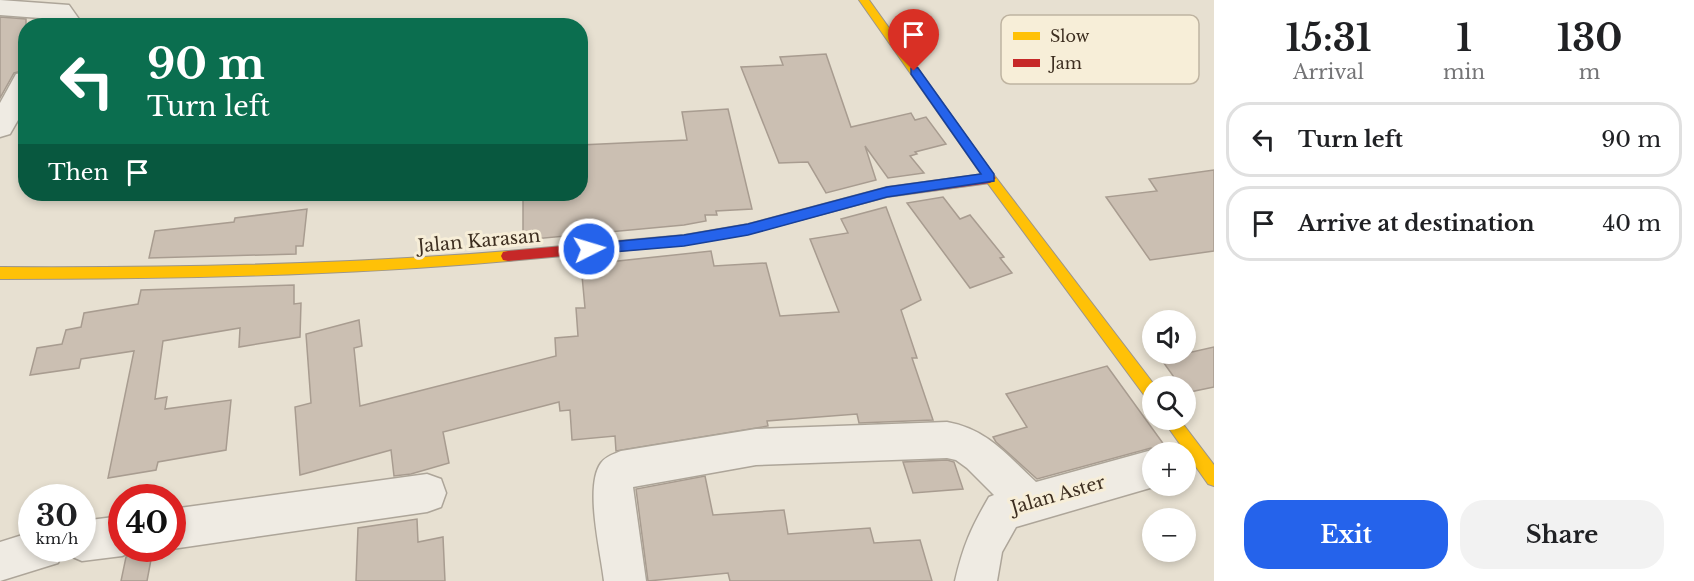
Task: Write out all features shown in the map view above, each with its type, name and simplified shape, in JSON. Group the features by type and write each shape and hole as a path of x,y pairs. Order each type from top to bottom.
{"street":[{"path":"864,0 990,178 1142,381"},
{"path":"0,7 60,11 65,18"},
{"path":"0,127 18,95"},
{"name":"Jalan Karasan","path":"0,273 186,274 410,265 684,240 748,229 887,192 990,178"},
{"path":"1177,430 1199,464"},
{"path":"625,581 613,493 614,477 621,470 641,465 700,458 756,447 947,440 964,443 980,455 1030,504"},
{"name":"Jalan Aster","path":"976,581 983,547 1003,511 1142,472"},
{"path":"186,527 427,493"},
{"path":"0,562 18,557"}],"building":[{"path":"0,17 18,18 18,72 14,73 0,98"},
{"path":"826,54 851,127 911,113 915,120 926,117 946,144 915,152 917,154 910,156 924,173 888,178 865,146 876,180 826,193 808,162 779,163 741,67 783,65 780,57"},
{"path":"728,109 752,209 716,211 717,215 705,215 706,221 684,225 523,240 523,201 588,201 588,145 687,140 682,112"},
{"path":"1214,170 1214,251 1150,260 1106,197 1157,191 1149,179"},
{"path":"943,197 960,219 970,215 1004,257 1000,258 1012,273 970,288 907,203"},
{"path":"886,207 921,300 901,310 917,358 912,358 933,420 859,423 857,414 767,421 768,426 616,451 615,436 572,440 570,410 560,411 559,402 443,432 449,463 411,474 394,476 391,450 300,475 295,407 311,403 306,334 359,320 362,346 354,348 360,406 556,356 555,338 578,336 576,308 585,308 581,265 711,251 714,266 766,263 780,316 839,312 810,239 848,233 841,219"},
{"path":"307,209 303,246 296,246 296,254 149,258 155,231 234,222 235,218"},
{"path":"294,285 294,304 301,303 300,337 239,347 240,328 163,341 155,399 167,397 165,409 231,400 226,450 158,462 156,470 108,478 134,351 81,359 79,368 30,375 37,348 62,344 66,330 81,327 84,313 138,304 141,290"},
{"path":"1214,347 1214,387 1196,391 1196,376 1173,376 1165,364 1196,364 1196,351"},
{"path":"1107,366 1142,414 1142,430 1153,430 1162,442 1142,442 1142,450 1037,479 993,437 1027,427 1006,394"},
{"path":"947,460 954,462 963,489 913,493 903,462"},
{"path":"705,476 713,515 784,510 788,534 870,528 874,543 920,540 932,581 730,581 728,573 648,581 636,489"},
{"path":"417,519 418,542 443,537 445,581 356,581 358,528"},
{"path":"125,562 151,562 147,581 121,581"}],"traffic: slow":[{"path":"864,0 990,178 1142,381"},
{"path":"0,273 318,269 508,256"},
{"path":"1178,430 1214,478"}],"traffic: jam":[{"path":"508,256 684,240 748,229 887,192 990,178"}],"route":[{"path":"589,249 684,240 748,229 887,192 990,178 914,71"}]}
